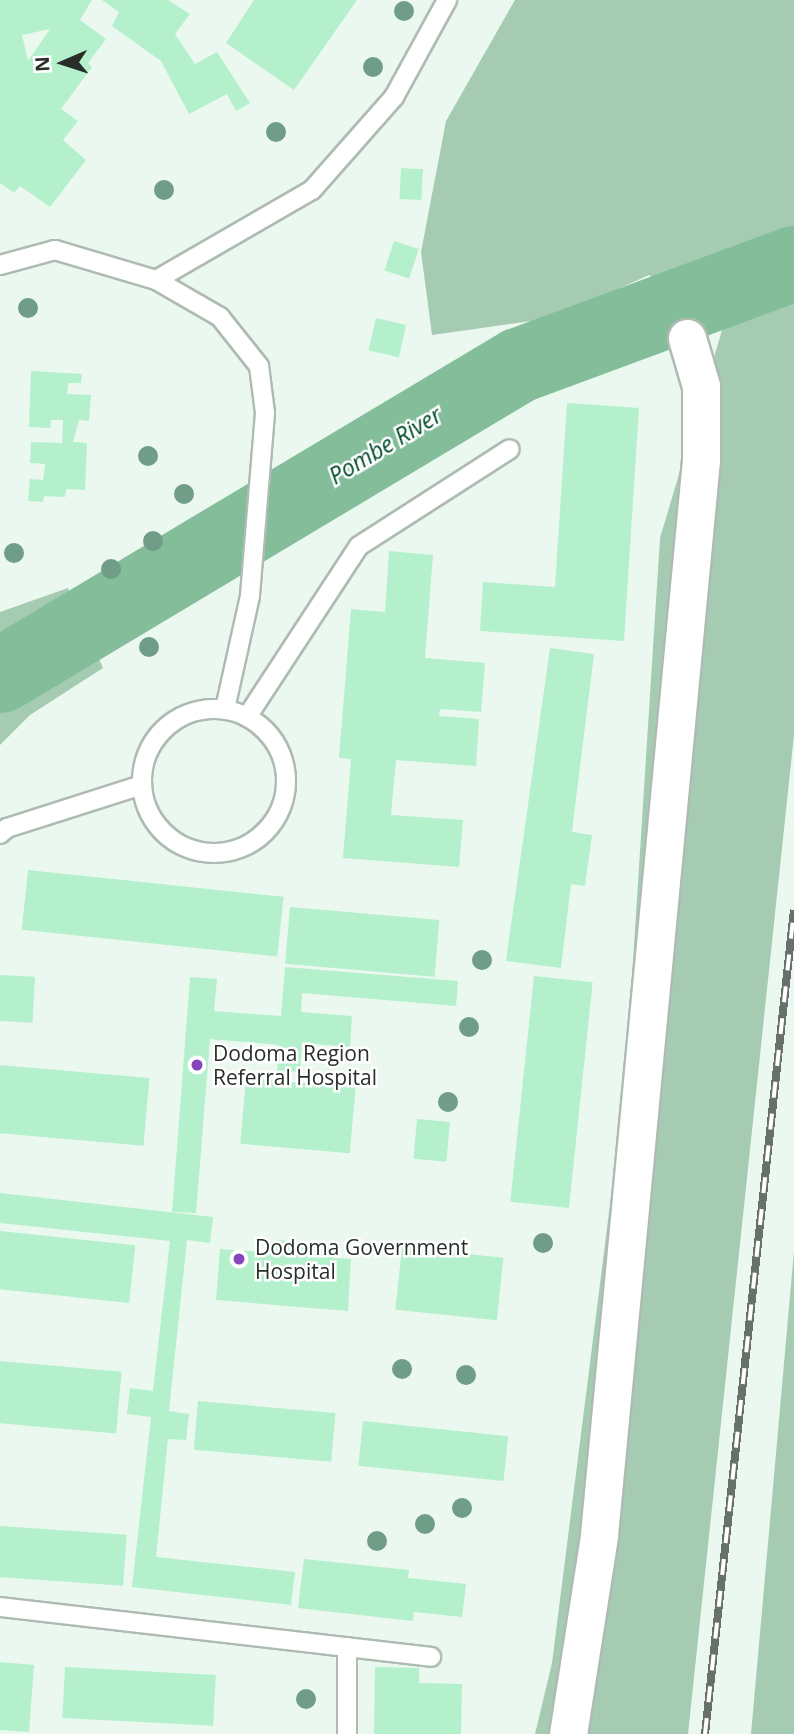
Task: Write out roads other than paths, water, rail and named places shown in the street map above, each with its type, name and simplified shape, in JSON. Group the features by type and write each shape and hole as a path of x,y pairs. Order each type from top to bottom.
{"street":[{"path":"568,1734 599,1535 701,460 701,386 687,338"}],"lane":[{"path":"156,280 312,190 394,97 447,0"},
{"path":"0,265 55,250 156,280 220,317 259,366 265,413 250,596 225,709"},
{"path":"247,716 359,546 510,449"},
{"path":"225,709 247,716 267,732 281,753 286,777 278,814 253,842 231,852 206,853 182,846 162,831 148,810 142,785 151,749 175,720 198,711 225,709"},
{"path":"0,834 6,828 142,785"},
{"path":"0,1607 431,1657"},
{"path":"347,1647 347,1734"}],"waterway":[{"name":"Pombe River","path":"0,675 518,365 794,263"}],"railway":[{"path":"705,1734 794,910"}],"place":[{"name":"Dodoma Region Referral Hospital","path":"197,1065"},
{"name":"Dodoma Government Hospital","path":"239,1259"}]}
